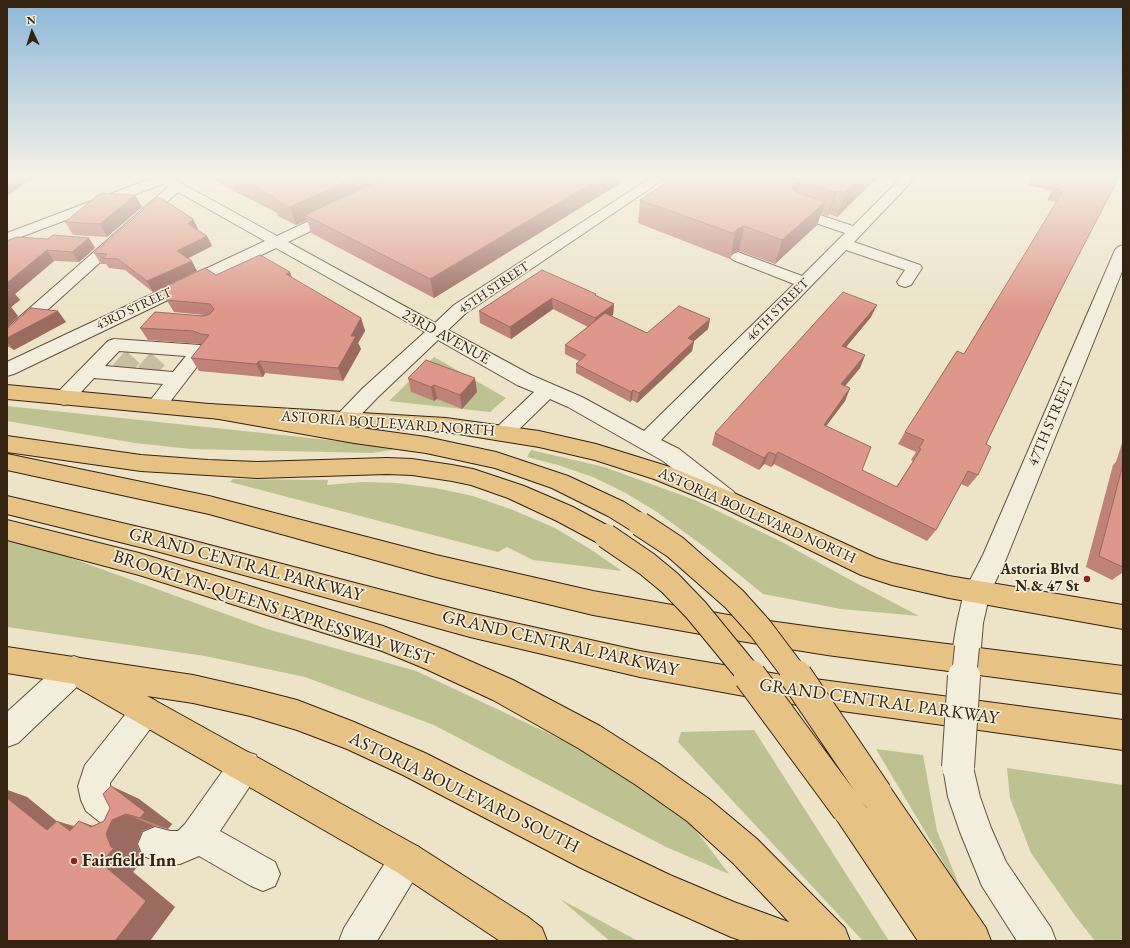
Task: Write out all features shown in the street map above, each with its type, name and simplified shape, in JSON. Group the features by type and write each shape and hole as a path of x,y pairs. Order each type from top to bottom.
{"main road":[{"name":"ASTORIA BOULEVARD NORTH","path":"7,392 209,411 344,420 383,420 446,425 503,433 569,446 628,462 696,486 870,567 923,582 1123,618"},
{"path":"209,411 354,435 426,445 496,460 560,482 616,509 675,547 734,599 760,628 790,667 973,941"},
{"path":"7,444 141,463 208,468 257,470 387,466 452,473 516,492 565,514 606,536 647,564 670,583 696,610 749,674 848,809 939,941"},
{"path":"7,462 209,505 436,566 593,603 740,629 826,642 1123,680"},
{"name":"GRAND CENTRAL PARKWAY","path":"7,505 156,541 470,625 640,664 777,688 1123,735"},
{"name":"BROOKLYN-QUEENS EXPRESSWAY WEST","path":"7,530 139,564 382,639 435,659 503,690 589,737 659,782 698,810 745,851 832,941"},
{"name":"ASTORIA BOULEVARD SOUTH","path":"7,660 194,690 250,702 304,718 354,737 414,764 591,855 658,887 731,919 792,941"},
{"path":"74,670 407,859 523,937"}],"street":[{"path":"9,236 51,221"},
{"path":"7,337 112,244 132,221"},
{"name":"23RD AVENUE","path":"240,221 524,380 575,402 671,455 728,500"},
{"name":"43RD STREET","path":"7,370 319,221"},
{"name":"45TH STREET","path":"344,420 460,309 594,221"},
{"path":"824,221 856,232"},
{"name":"46TH STREET","path":"646,442 867,221"},
{"path":"9,236 45,238"},
{"path":"90,242 112,244"},
{"path":"844,244 914,268 905,282"},
{"name":"47TH STREET","path":"977,592 994,559 1123,250"},
{"path":"738,257 806,283"},
{"path":"139,307 158,318"},
{"path":"68,341 93,368 119,373 178,379"},
{"path":"64,398 114,345 140,342 165,351 200,351 156,406"},
{"path":"503,433 548,390"},
{"path":"977,592 970,623 959,736 958,767 964,797 976,832 994,874 1038,941"},
{"path":"7,732 74,670"},
{"path":"122,820 98,800 94,786 96,776 146,711"},
{"path":"155,844 170,848 189,843 197,836 245,766"},
{"path":"197,836 263,874"},
{"path":"357,941 407,859"}],"green space":[{"path":"434,357 506,398 490,412 389,401","holes":["429,374 462,408 437,399 434,401"]},
{"path":"7,406 405,448 372,453 191,449 135,443 7,421"},
{"path":"531,450 604,467 695,500 782,542 919,616 841,609 763,594 710,551 657,512 624,492 593,477 558,465 527,457"},
{"path":"233,479 328,480 327,485 362,482 397,483 435,488 473,496 513,510 555,528 590,549 622,571 533,560 507,547 498,552 230,482"},
{"path":"7,538 24,541 267,629 416,671 584,750 681,811 729,874 666,847 434,725 305,677 205,656 7,627"},
{"path":"754,730 889,941 863,941 678,742 681,732"},
{"path":"876,749 923,755 937,831 964,897"},
{"path":"1007,768 1123,785 1123,941 1095,941 1076,917 1031,853 1010,798"},
{"path":"560,899 638,941 610,941"}],"building":[{"path":"66,221 103,221 100,224 65,222"},
{"path":"130,221 191,221 188,224 207,236 177,251 192,261 147,281 118,259 102,258 107,254 94,253"},
{"path":"317,221 527,221 430,279"},
{"path":"699,221 803,221 782,240 744,226 737,229 734,233 735,234"},
{"path":"1045,221 1096,221 1058,295 986,444 991,447 978,475 968,471 936,530 778,452 776,455 769,452 764,458 715,433 843,292 877,305 842,346 865,355 841,384 850,388 824,425 871,447 862,470 897,487 921,449 919,448 924,440 905,432 957,351 964,354"},
{"path":"53,235 89,238 72,252 47,250 7,283 7,241 16,237 48,239"},
{"path":"260,255 290,272 286,274 361,318 351,336 356,336 338,368 259,361 256,364 191,358 209,335 193,331 140,328 155,312 203,316 210,314 214,309 210,304 166,300 170,297 160,289 205,268 216,275"},
{"path":"542,270 596,294 595,295 614,304 595,318 552,298 510,327 479,311"},
{"path":"679,306 710,319 688,338 694,341 639,393 633,390 631,392 576,364 586,355 565,345 605,313 647,333"},
{"path":"31,308 58,311 7,338 7,329"},
{"path":"426,360 475,378 460,395 434,385 431,387 408,378"},
{"path":"1123,464 1123,567 1099,556"},
{"name":"Fairfield Inn","path":"111,786 145,812 140,818 126,814 112,820 106,834 111,847 114,848 101,863 146,901 115,941 7,941 7,798 47,830 57,821 70,831 79,821 91,827 104,821 110,808 103,794"}],"tunnel":[{"path":"120,371 138,351"},
{"path":"145,373 163,353"}],"place":[{"name":"Astoria Blvd N & 47 St","path":"1087,579"},
{"name":"Fairfield Inn","path":"74,861"}]}
